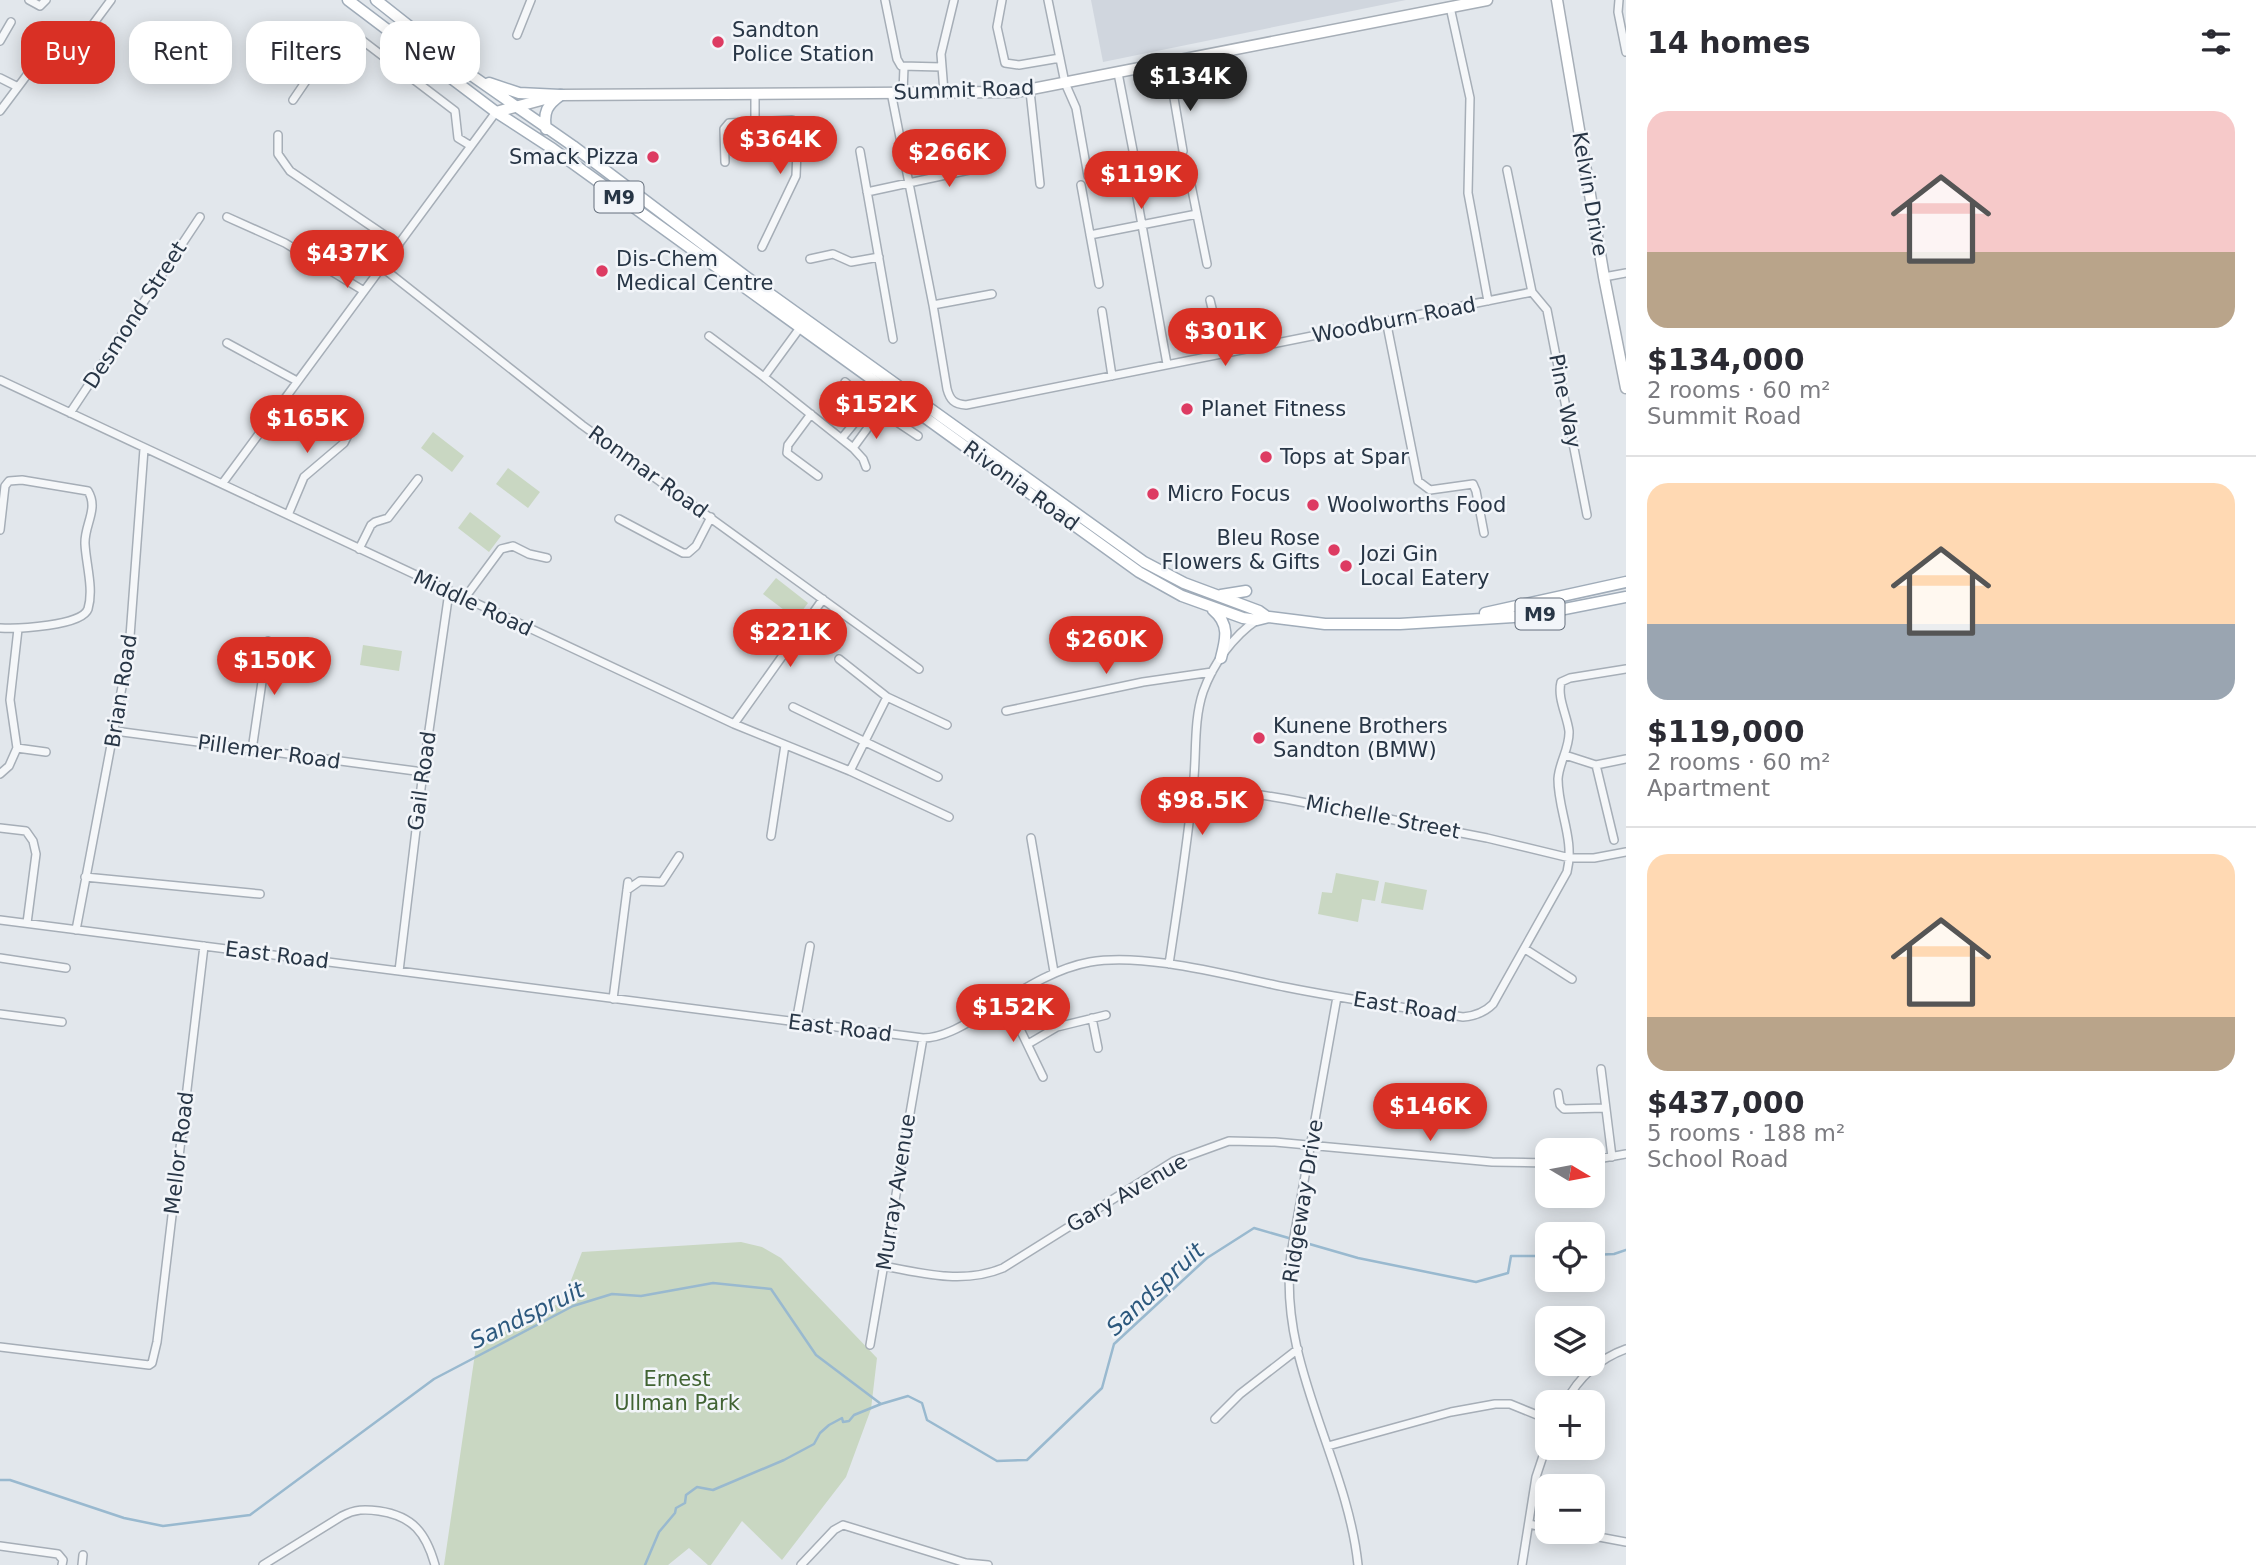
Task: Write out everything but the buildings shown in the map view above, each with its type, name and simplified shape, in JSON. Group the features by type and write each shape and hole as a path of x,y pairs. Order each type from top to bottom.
{"main road":[{"name":"Rivonia Road","path":"348,0 496,112 553,149 669,233 804,323 1144,562 1184,583 1246,606 1261,616 1325,624 1369,625 1528,617 1626,597"},
{"name":"Rivonia Road","path":"376,0 403,21"},
{"name":"Summit Road","path":"496,112 560,95 1030,90 1488,0"},
{"name":"Kelvin Drive","path":"1557,0 1604,277 1626,388"},
{"path":"480,79 512,92 560,95"},
{"name":"Rivonia Road","path":"480,81 573,146 804,323 1139,572 1182,596 1243,623 1261,616"},
{"path":"546,129 544,114 560,95"},
{"path":"664,215 670,225 669,233"},
{"name":"Rivonia Road","path":"1453,620 1626,582"},
{"path":"1214,596 1246,591"},
{"path":"1206,605 1221,616 1226,628 1226,642 1221,658"}],"street":[{"path":"29,0 40,6 46,0"},
{"path":"95,21 111,0"},
{"path":"517,35 531,0"},
{"path":"885,0 899,63 904,67 942,67"},
{"path":"944,92 941,54 954,0"},
{"path":"1002,0 997,27 1005,63 1019,65 1060,58"},
{"path":"1048,0 1065,83 1076,108 1088,176"},
{"path":"1619,0 1618,12 1626,52"},
{"name":"Woodburn Road","path":"1450,7 1470,98 1467,183 1488,301"},
{"path":"0,41 12,22"},
{"path":"293,100 323,56 356,48 363,41 455,111 458,138 471,146"},
{"path":"1168,63 1183,151"},
{"path":"904,67 904,92"},
{"path":"1118,73 1136,166"},
{"path":"0,78 18,87"},
{"path":"0,111 21,83"},
{"path":"1030,90 1040,184"},
{"name":"Woodburn Road","path":"891,92 947,389 956,404 966,405 1532,292"},
{"path":"755,93 755,121"},
{"path":"222,484 496,112"},
{"path":"725,162 726,125 795,120 799,126 796,176 762,247"},
{"path":"278,135 278,154 290,171 399,245"},
{"path":"860,151 893,339"},
{"path":"1187,165 1207,264"},
{"path":"867,192 984,167"},
{"name":"Pine Way","path":"1507,170 1532,292 1543,303 1549,320 1587,516"},
{"path":"1133,175 1167,365"},
{"path":"1081,185 1100,284"},
{"path":"1090,235 1197,214"},
{"name":"Desmond Street","path":"70,413 200,217"},
{"path":"227,217 285,243 364,291"},
{"path":"810,259 836,255 851,262 878,257"},
{"name":"Ronmar Road","path":"383,268 582,425 919,669"},
{"path":"1604,277 1626,273"},
{"path":"933,305 992,294"},
{"path":"1210,300 1223,354"},
{"path":"1102,311 1112,376"},
{"path":"1386,320 1418,481 1430,490 1472,484 1476,491 1483,533"},
{"path":"764,377 804,323"},
{"path":"709,335 842,438 863,459 866,467"},
{"path":"227,343 298,381"},
{"name":"Middle Road","path":"0,380 734,724 850,771 949,817"},
{"path":"845,383 870,404 918,436"},
{"path":"842,438 870,404"},
{"path":"811,414 788,445 787,453 818,476"},
{"path":"853,448 875,418"},
{"path":"288,515 304,477 344,443 352,427"},
{"name":"Brian Road","path":"76,930 115,731 133,610 144,449"},
{"path":"359,549 371,525 388,518 418,479"},
{"path":"0,530 5,486 9,481 22,480 88,491 91,497 92,512 85,542 89,565 89,598 86,612 79,619 18,629 0,628"},
{"path":"619,519 683,553 688,553 696,547 711,517"},
{"path":"464,599 501,548 513,547 547,558"},
{"name":"Gail Road","path":"399,971 423,772 449,592"},
{"path":"734,724 823,599"},
{"path":"1169,964 1194,784 1200,706 1212,672 1243,623 1246,606"},
{"path":"0,774 9,766 18,748 10,700 18,629"},
{"path":"252,750 268,641"},
{"path":"839,659 887,697 947,725"},
{"path":"1570,858 1570,841 1559,783 1569,733 1560,694 1561,682 1570,678 1626,669"},
{"path":"1006,712 1143,682 1212,672"},
{"path":"850,771 887,697"},
{"path":"793,707 938,777"},
{"name":"Pillemer Road","path":"115,731 423,772"},
{"path":"771,836 785,744"},
{"path":"18,748 46,752"},
{"path":"1565,755 1596,765 1626,759"},
{"path":"1596,765 1614,840"},
{"name":"Michelle Street","path":"1194,784 1460,832 1570,858 1594,858 1626,852"},
{"path":"0,828 26,831 35,845 27,923"},
{"path":"1031,838 1054,972"},
{"path":"613,999 628,886 640,881 662,882 680,856"},
{"name":"East Road","path":"0,920 923,1038 934,1037 959,1027 1054,972 1094,961 1169,964 1337,997 1471,1017 1493,1004 1564,879 1570,858"},
{"path":"85,877 260,894"},
{"name":"Mellor Road","path":"0,1348 149,1365 153,1361 204,946"},
{"path":"796,1022 810,946"},
{"path":"1525,949 1572,979"},
{"path":"0,958 66,968"},
{"name":"Ridgeway Drive","path":"1337,997 1291,1254 1288,1289 1298,1349 1314,1409 1350,1514 1358,1565"},
{"path":"1006,1000 1043,1077"},
{"path":"0,1014 62,1022"},
{"path":"1028,1044 1057,1027 1106,1015"},
{"path":"1092,1018 1098,1048"},
{"name":"Murray Avenue","path":"870,1345 923,1038"},
{"path":"1601,1069 1612,1157"},
{"path":"1558,1093 1560,1105 1564,1109 1605,1108"},
{"name":"Gary Avenue","path":"884,1266 946,1277 984,1275 1003,1268 1174,1161 1229,1141 1275,1142 1492,1162 1535,1163"},
{"path":"1605,1158 1626,1154"},
{"path":"1216,1419 1240,1394 1298,1349"},
{"path":"1573,1390 1585,1375 1626,1349"},
{"path":"1328,1446 1451,1412 1495,1404 1510,1404 1535,1414"},
{"path":"1522,1565 1536,1477 1542,1460"},
{"path":"263,1565 353,1510 366,1509 404,1517 413,1523 430,1546 435,1565"},
{"path":"1529,1524 1535,1525"},
{"path":"801,1565 839,1526 856,1527 965,1564 988,1565"},
{"path":"1605,1538 1626,1542"},
{"path":"0,1546 58,1554 63,1560 62,1565"},
{"path":"82,1565 83,1555"}],"shaded area":[{"path":"1091,0 1406,0 1103,62"}],"green space":[{"path":"433,432 464,456 452,472 421,448"},
{"path":"508,468 540,492 528,508 496,484"},
{"path":"470,512 501,536 489,552 458,528"},
{"path":"776,578 808,603 796,619 763,594"},
{"path":"363,645 402,651 399,671 360,665"},
{"path":"1336,873 1379,881 1375,901 1362,899 1358,922 1318,914 1322,892 1332,893"},
{"path":"1385,882 1427,890 1423,910 1381,903"},
{"name":"Ernest Ullman Park","path":"741,1242 762,1247 781,1258 877,1358 871,1409 846,1477 782,1560 742,1521 711,1565 689,1548 668,1565 444,1565 476,1347 563,1301 582,1252"}],"waterway":[{"name":"Sandspruit","path":"0,1480 10,1480 124,1518 163,1526 250,1515 434,1379 573,1306 612,1294 641,1296 713,1283 771,1289 816,1355 881,1404 908,1396 922,1403 927,1420 997,1461 1027,1460 1102,1388 1114,1344 1207,1258 1254,1228 1358,1258 1476,1282 1508,1273 1511,1256 1535,1256"},
{"name":"Sandspruit","path":"1605,1254 1626,1250"},
{"path":"645,1565 659,1532 676,1508 685,1503 686,1495 697,1487 713,1490 784,1460 814,1444 820,1433 829,1425 842,1418 843,1422 849,1421 854,1415 881,1404"}],"place":[{"name":"Sandton Police Station","path":"718,42"},
{"name":"Smack Pizza","path":"653,157"},
{"name":"Dis-Chem Medical Centre","path":"602,271"},
{"name":"Planet Fitness","path":"1187,409"},
{"name":"Tops at Spar","path":"1266,457"},
{"name":"Micro Focus","path":"1153,494"},
{"name":"Woolworths Food","path":"1313,505"},
{"name":"Bleu Rose Flowers & Gifts","path":"1334,550"},
{"name":"Jozi Gin Local Eatery","path":"1346,566"},
{"name":"Kunene Brothers Sandton (BMW)","path":"1259,738"}]}
